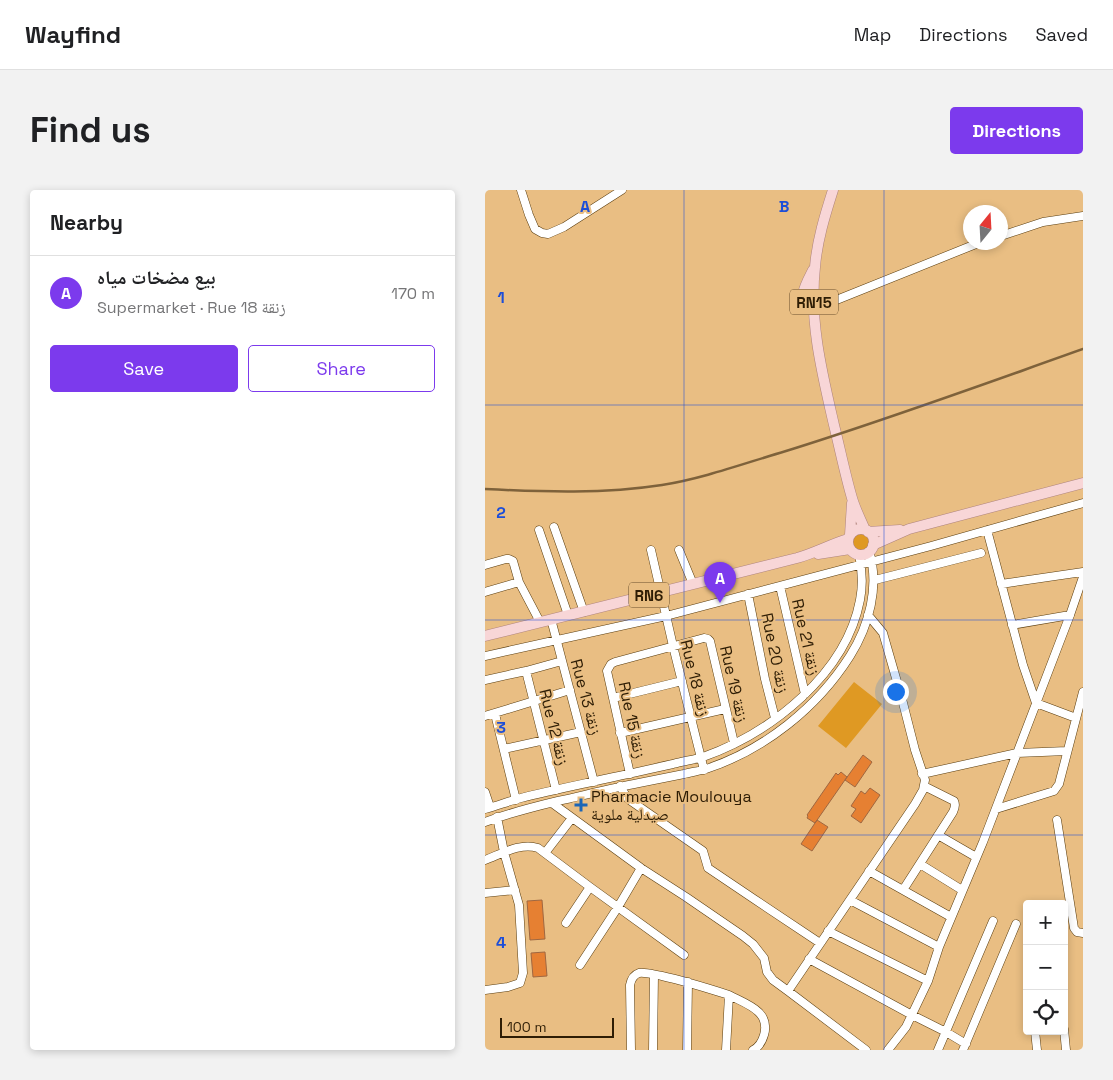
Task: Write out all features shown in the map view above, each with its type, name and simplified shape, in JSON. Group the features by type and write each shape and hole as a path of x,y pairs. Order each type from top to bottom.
{"main road":[{"name":"RN15","path":"833,190 822,229 815,267 814,309 822,373 852,500 860,550"},
{"name":"RN6","path":"485,636 812,554 833,544 860,550 909,529 1083,483"},
{"name":"RN15","path":"852,500 867,531"},
{"name":"RN6","path":"860,550 855,530 909,529"},
{"path":"860,550 873,538 867,531"}],"street":[{"path":"521,190 535,229 548,234 564,227 622,190"},
{"path":"1008,234 1043,222 1083,216"},
{"path":"814,309 963,249"},
{"path":"485,656 666,616 780,586 860,550 931,546 1083,503"},
{"path":"554,527 583,612"},
{"path":"539,530 568,615"},
{"path":"987,530 1023,665 1036,703"},
{"name":"Rue 18 زنقة","path":"651,550 704,770"},
{"path":"679,550 693,584"},
{"path":"485,822 535,806 620,786 704,770 737,757 760,744 814,702 837,676 854,650 863,631 873,590 860,550"},
{"path":"485,792 487,808 556,790 701,757 734,743 762,728 805,694 838,656 854,622 860,599 860,550"},
{"path":"875,580 981,553"},
{"path":"485,565 506,559 513,561 519,582 540,622"},
{"path":"1001,584 1083,572"},
{"path":"888,1050 906,1027 928,981 939,947 977,858 1083,577"},
{"path":"485,592 519,582"},
{"name":"Rue 21 زنقة","path":"780,586 805,694"},
{"name":"Rue 20 زنقة","path":"749,594 765,679 775,718"},
{"path":"788,991 920,797 924,786 925,780 883,633 868,615"},
{"path":"1012,625 1070,615"},
{"name":"Rue 13 زنقة","path":"551,619 594,782"},
{"name":"Rue 19 زنقة","path":"673,646 707,639 710,642 734,743"},
{"name":"Rue 15 زنقة","path":"629,774 607,671 611,664 615,662 673,646"},
{"path":"485,680 562,661"},
{"name":"Rue 12 زنقة","path":"526,671 556,790"},
{"path":"613,698 682,681"},
{"path":"485,716 570,690"},
{"path":"996,809 1054,791 1059,784 1083,692"},
{"path":"1036,703 1076,718"},
{"path":"620,733 725,709"},
{"path":"495,714 516,800"},
{"path":"503,749 581,732"},
{"path":"922,774 1017,753 1067,751"},
{"path":"620,786 628,799 703,851 707,868 820,943"},
{"path":"903,890 953,812 956,804 954,801 924,786"},
{"path":"552,803 641,868 743,936 753,944 764,958 767,972 773,980 866,1050"},
{"path":"485,990 521,983 523,968 519,905 504,852 497,817"},
{"path":"545,853 572,818"},
{"path":"1057,820 1073,928 1077,932 1083,933"},
{"path":"938,835 977,858"},
{"path":"485,860 523,846 538,848 684,955"},
{"path":"920,864 963,890"},
{"path":"580,965 618,908 641,868"},
{"path":"869,871 951,917"},
{"path":"566,923 590,887"},
{"path":"485,893 515,890"},
{"path":"850,900 939,947"},
{"path":"938,1050 993,921"},
{"path":"809,959 946,1032 964,1047 1016,924"},
{"path":"828,931 928,981"},
{"path":"631,1050 631,982 634,976 640,973 687,982 729,995 760,1013 764,1018 764,1035 761,1043 753,1050"},
{"path":"653,1050 654,975"},
{"path":"687,982 687,1050"},
{"path":"726,1050 729,995"},
{"path":"1035,1035 1037,1050"},
{"path":"1065,1035 1066,1050"}],"shaded area":[{"path":"857,533 865,533 870,538 868,549 857,551 852,546 852,538"},
{"path":"854,682 882,704 846,748 818,726"}],"building":[{"path":"863,755 872,762 855,787 845,780"},
{"path":"841,772 847,777 815,823 807,818 807,815 836,773 838,775"},
{"path":"870,788 880,795 861,823 851,816 856,809 851,806 861,791 865,794"},
{"path":"817,820 828,827 812,851 801,844"},
{"path":"542,900 545,939 530,940 527,901"},
{"path":"545,952 547,976 533,977 531,953"}],"railway":[{"path":"485,489 618,490 662,485 694,478 861,427 1083,349"}],"place":[{"name":"بيع مضخات مياه","path":"720,603"},
{"name":"Pharmacie Moulouya صيدلية ملوية","path":"581,805"}]}
